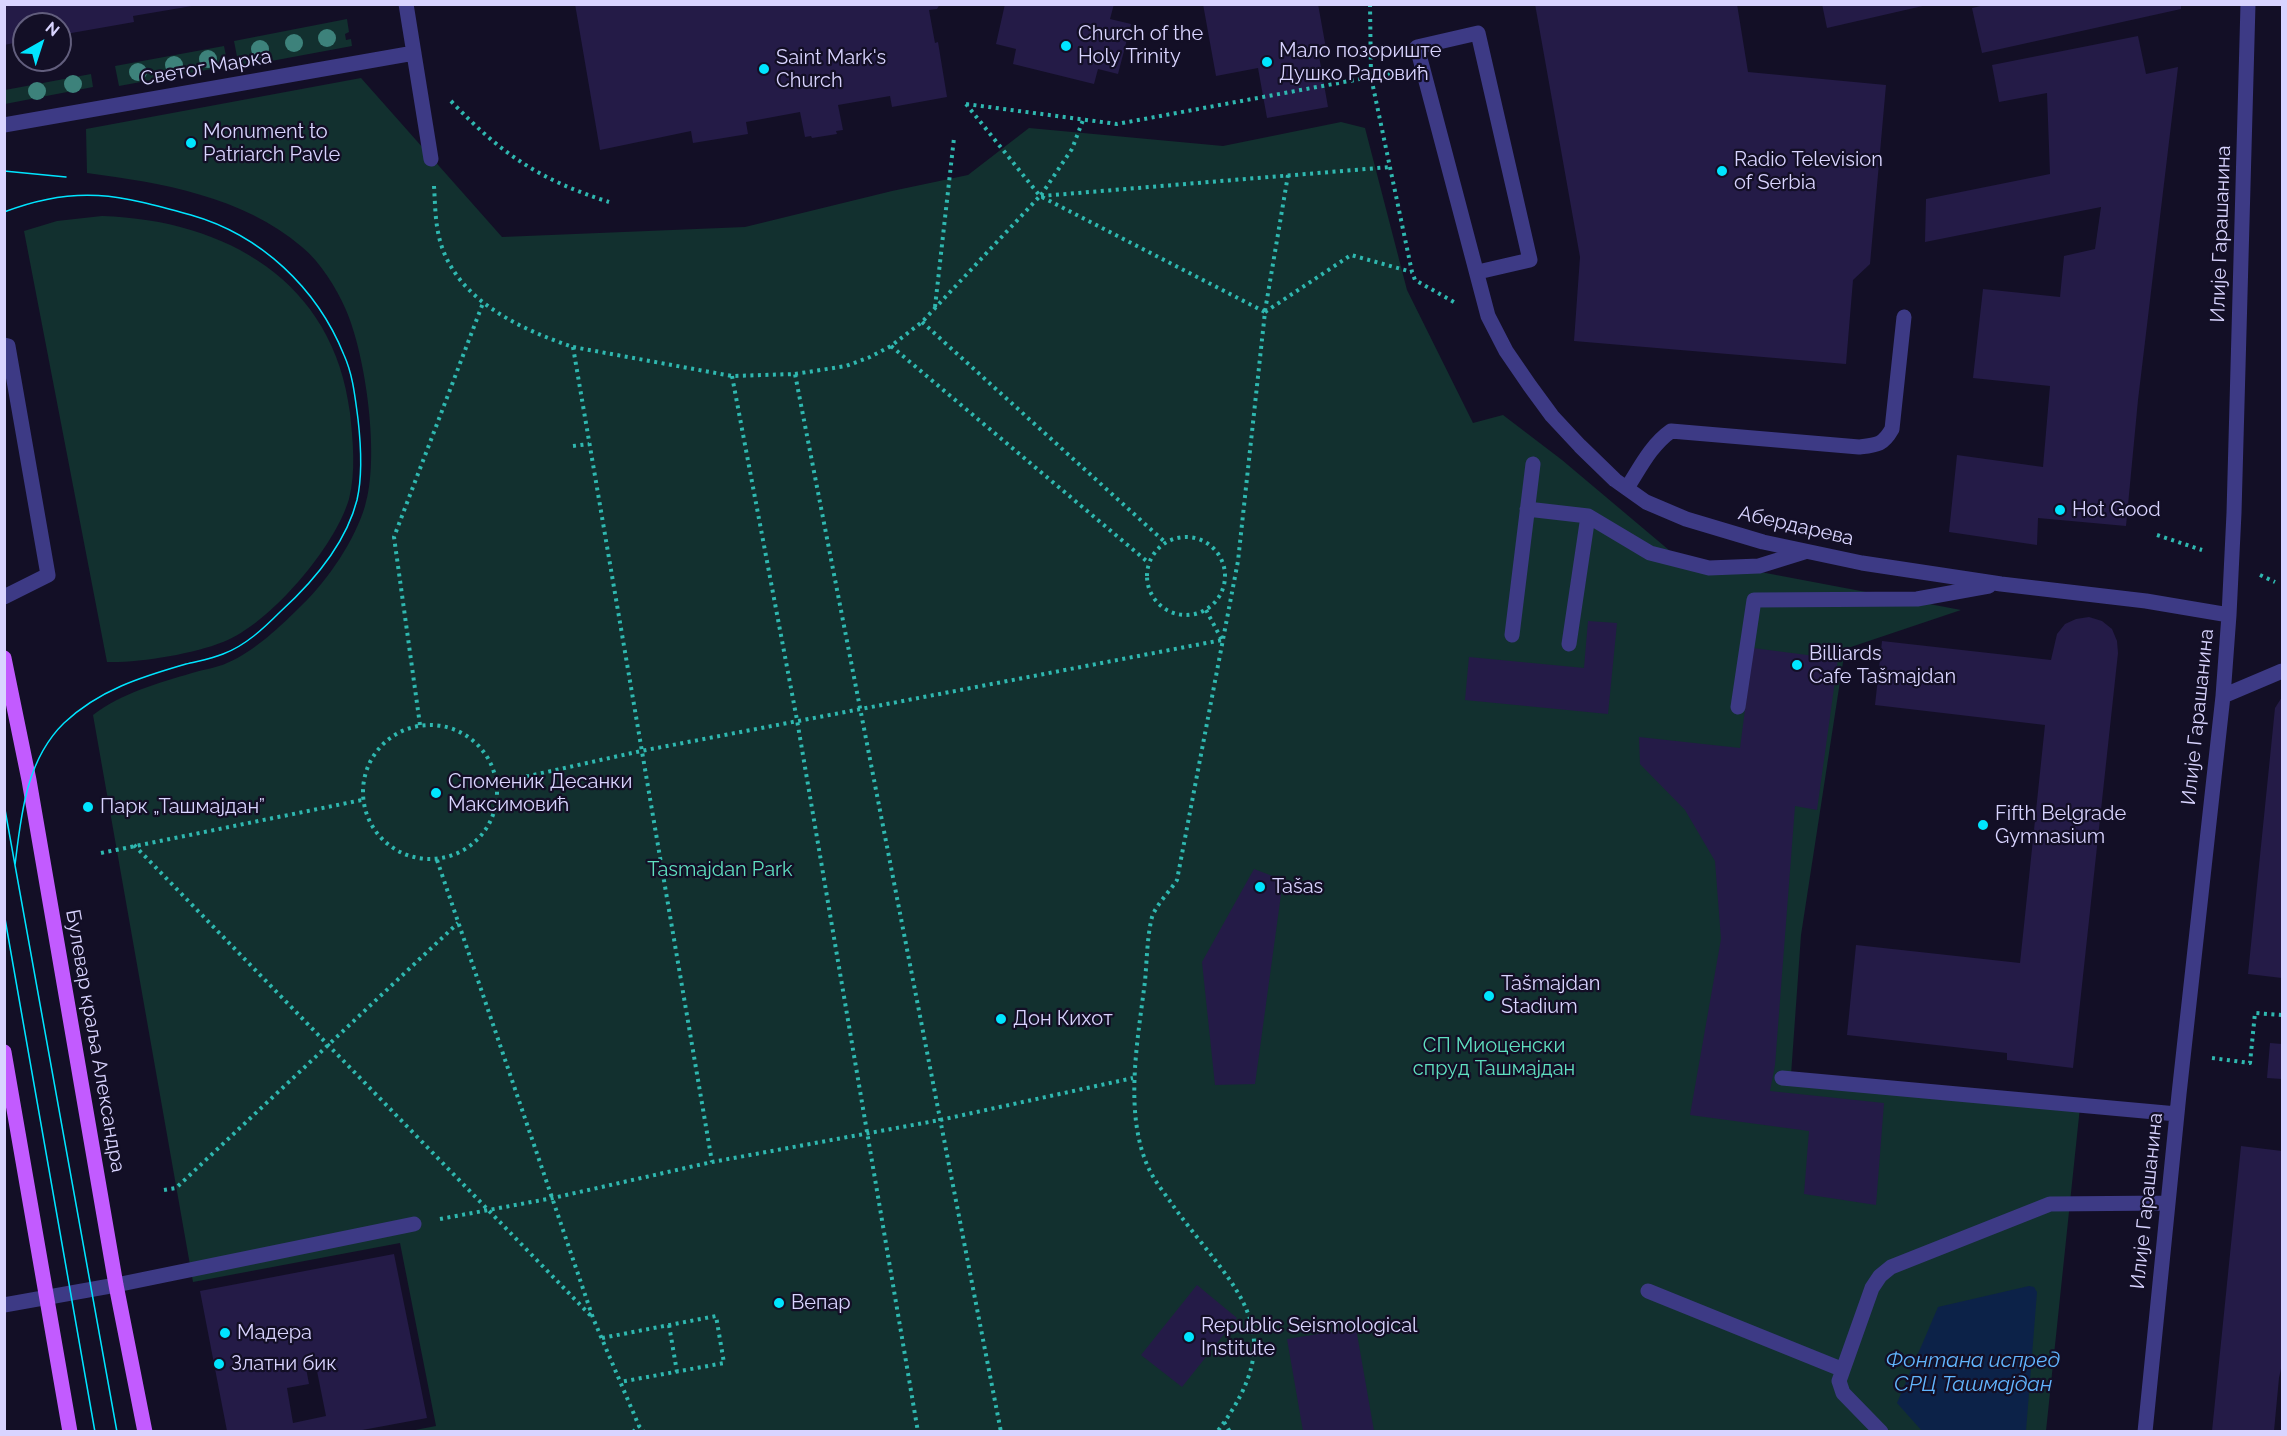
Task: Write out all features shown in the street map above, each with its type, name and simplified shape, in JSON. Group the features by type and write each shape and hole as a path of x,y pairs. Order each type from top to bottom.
{"main road":[{"name":"Булевар краља Александра","path":"4,658 29,780 116,1285 145,1431"},
{"path":"4,1052 70,1431"}],"street":[{"path":"406,4 431,159"},
{"name":"Илије Гарашанина","path":"2145,1431 2223,696 2229,615 2234,513 2248,4"},
{"name":"Абердарева","path":"1478,272 1530,260 1478,33 1417,47 1488,316 1506,351 1552,416 1615,480 1646,502 1686,519 1804,552 2001,584 2146,601 2229,615"},
{"name":"Светог Марка","path":"4,125 414,53"},
{"path":"1627,488 1653,448 1671,431 1859,447 1873,446 1886,441 1892,429 1904,317"},
{"path":"4,345 8,346 48,575 4,597"},
{"path":"1512,635 1533,464"},
{"path":"1527,509 1588,516 1650,553 1709,567 1759,566 1804,552"},
{"path":"1569,644 1588,516"},
{"path":"1738,707 1754,600 1917,599 2001,584"},
{"path":"2223,696 2283,671"},
{"path":"1782,1078 2177,1114"},
{"path":"1881,1431 1843,1393 1839,1381 1872,1288 1880,1276 1891,1267 2050,1204 2168,1203"},
{"path":"4,1305 116,1285 414,1224"},
{"path":"1648,1291 1841,1370"}],"path":[{"path":"1371,4 1371,77 1415,280 1492,322"},
{"path":"1264,312 1040,196 966,104 1117,124 1401,71"},
{"path":"447,96 469,120 533,171 571,190 609,202"},
{"path":"431,159 438,233 444,252 460,279 483,303 543,335 573,347 732,375 795,374 846,366 870,357 891,346 922,322 1040,196 1072,148 1083,120"},
{"path":"935,309 954,138"},
{"path":"1040,196 1390,167"},
{"path":"1217,1431 1251,1373 1254,1352 1252,1320 1236,1289 1150,1172 1140,1148 1133,1078 1152,916 1177,880 1238,561 1264,312 1288,175"},
{"path":"1264,312 1351,255 1412,272"},
{"path":"420,725 394,537 483,303"},
{"path":"922,322 1166,543"},
{"path":"891,346 1149,564"},
{"path":"573,347 712,1162"},
{"path":"795,374 1001,1431"},
{"path":"732,375 797,720 918,1431"},
{"path":"573,446 589,444"},
{"path":"2157,535 2202,550"},
{"path":"1189,537 1201,540 1219,555 1224,566 1223,590 1206,610 1180,615 1167,610 1150,590 1149,564 1156,552 1166,543 1177,538 1189,537"},
{"path":"2254,573 2275,582"},
{"path":"1206,610 1222,640"},
{"path":"497,783 797,720 1222,640"},
{"path":"420,725 441,725 462,732 479,745 491,762 497,783 497,805 489,825 476,842 458,854 437,860 416,859 396,851 380,838 368,821 362,800 363,780 370,760 383,743 400,731 420,725"},
{"path":"101,853 362,800"},
{"path":"134,845 594,1318"},
{"path":"437,860 594,1318 639,1429"},
{"path":"164,1190 177,1188 459,923"},
{"path":"2184,1054 2250,1063 2255,1013 2283,1015"},
{"path":"414,1224 553,1198 712,1162 940,1120 1133,1078"},
{"path":"602,1338 716,1316 724,1364 620,1382"},
{"path":"669,1325 677,1372"},
{"path":"1224,1422 1230,1431"},
{"path":"633,1431 639,1429 644,1431"}],"green space":[{"path":"347,19 349,32 345,34 346,40 351,39 352,46 239,67 234,41"},
{"path":"224,46 228,66 119,86 115,66"},
{"path":"91,74 93,87 5,104 5,90"},
{"name":"Tasmajdan Park","path":"361,78 502,237 745,227 968,175 1029,128 1223,146 1341,122 1365,128 1407,290 1473,423 1503,415 1562,460 1676,556 1961,610 1845,649 1801,935 1791,1075 2080,1107 2046,1431 410,1431 436,1426 400,1243 193,1282 93,715 104,707 141,690 219,666 237,658 267,637 312,595 348,546 365,506 371,462 369,407 360,353 346,310 327,276 309,253 279,230 254,215 227,204 172,187 87,173 86,129"},
{"path":"102,216 148,220 191,230 231,245 266,266 297,294 322,327 340,367 350,413 353,445 351,489 341,518 315,561 280,602 261,619 223,642 182,654 120,662 107,662 24,231 57,221"}],"water":[{"name":"Фонтана испред СРЦ Ташмајдан","path":"2029,1286 2034,1287 2037,1292 2026,1431 1922,1431 1897,1403 1938,1307"}],"building":[{"path":"4,4 192,4 192,6 133,16 134,22 72,33 72,12 12,12 12,43 4,45"},
{"name":"Saint Mark's Church","path":"575,4 940,4 937,9 929,10 935,43 938,42 947,97 892,107 890,96 838,105 843,130 836,131 837,134 812,138 811,136 805,137 800,112 746,122 748,134 693,143 691,131 600,150"},
{"name":"Church of the Holy Trinity","path":"1005,4 1114,4 1110,19 1131,24 1118,74 1098,69 1094,84 1013,64 1016,49 996,44"},
{"name":"Мало позориште Душко Радовић","path":"1203,4 1318,4 1327,54 1319,56 1328,107 1267,118 1258,68 1216,76"},
{"name":"Radio Television of Serbia","path":"1535,4 1737,4 1748,72 1886,85 1870,264 1853,280 1846,364 1574,341 1580,257"},
{"path":"1822,4 1927,4 1927,5 1827,28"},
{"path":"1989,4 2181,4 2181,9 1982,53 1972,8"},
{"path":"2138,36 2146,74 2178,67 2138,400 2126,526 2038,518 2037,545 1949,532 1957,455 2043,467 2050,386 1973,378 1983,289 2060,297 2064,256 2095,249 2101,207 1925,242 1926,199 2050,174 2047,93 1999,102 1992,65"},
{"path":"2089,617 2102,621 2112,629 2117,641 2118,653 2073,1068 2007,1060 2007,1053 1847,1035 1856,945 2020,963 2045,725 1875,705 1882,641 2051,660 2057,634 2065,624"},
{"path":"1588,621 1617,623 1608,714 1465,700 1469,657 1584,668"},
{"path":"1753,648 1838,659 1817,810 1795,806 1775,1065 1770,1091 1884,1103 1876,1205 1804,1194 1809,1131 1690,1115 1721,939 1715,861 1685,810 1640,764 1639,737 1740,748"},
{"path":"2282,697 2282,978 2248,974 2275,708"},
{"path":"1254,869 1283,880 1255,1084 1215,1085 1202,962"},
{"path":"2270,1043 2282,1044 2282,1079 2267,1078"},
{"path":"2241,1146 2282,1151 2282,1364 2274,1431 2212,1431"},
{"path":"394,1254 427,1418 357,1431 227,1431 200,1291","holes":["316,1366 326,1416 293,1423 287,1388 309,1384 306,1368"]},
{"name":"Republic Seismological Institute","path":"1197,1285 1237,1318 1182,1387 1141,1355"},
{"path":"1356,1328 1374,1431 1303,1431 1287,1339"}],"tram line":[{"path":"4,171 66,177"},
{"path":"4,212 30,203 77,195 120,198 166,208 217,224 263,250 284,267 302,287 319,308 333,331 350,370 355,394 361,460 357,500 345,532 316,575 261,630 223,654 153,674 106,693 77,712 51,738 33,771 23,808 15,865"},
{"path":"4,804 117,1432"},
{"path":"4,913 95,1432"}],"place":[{"name":"Church of the Holy Trinity","path":"1066,46"},
{"name":"Мало позориште Душко Радовић","path":"1267,62"},
{"name":"Saint Mark's Church","path":"764,69"},
{"name":"Monument to Patriarch Pavle","path":"191,143"},
{"name":"Radio Television of Serbia","path":"1722,171"},
{"name":"Hot Good","path":"2060,510"},
{"name":"Billiards Cafe Tašmajdan","path":"1797,665"},
{"name":"Споменик Десанки Максимовић","path":"436,793"},
{"name":"Парк „Ташмајдан”","path":"88,807"},
{"name":"Fifth Belgrade Gymnasium","path":"1983,825"},
{"name":"Tašas","path":"1260,887"},
{"name":"Tašmajdan Stadium","path":"1489,996"},
{"name":"Дон Кихот","path":"1001,1019"},
{"name":"Вепар","path":"779,1303"},
{"name":"Мадера","path":"225,1333"},
{"name":"Republic Seismological Institute","path":"1189,1337"},
{"name":"Златни бик","path":"219,1364"}],"park label":[{"name":"СП Миоценски спруд Ташмајдан","path":"1494,1058"}]}
